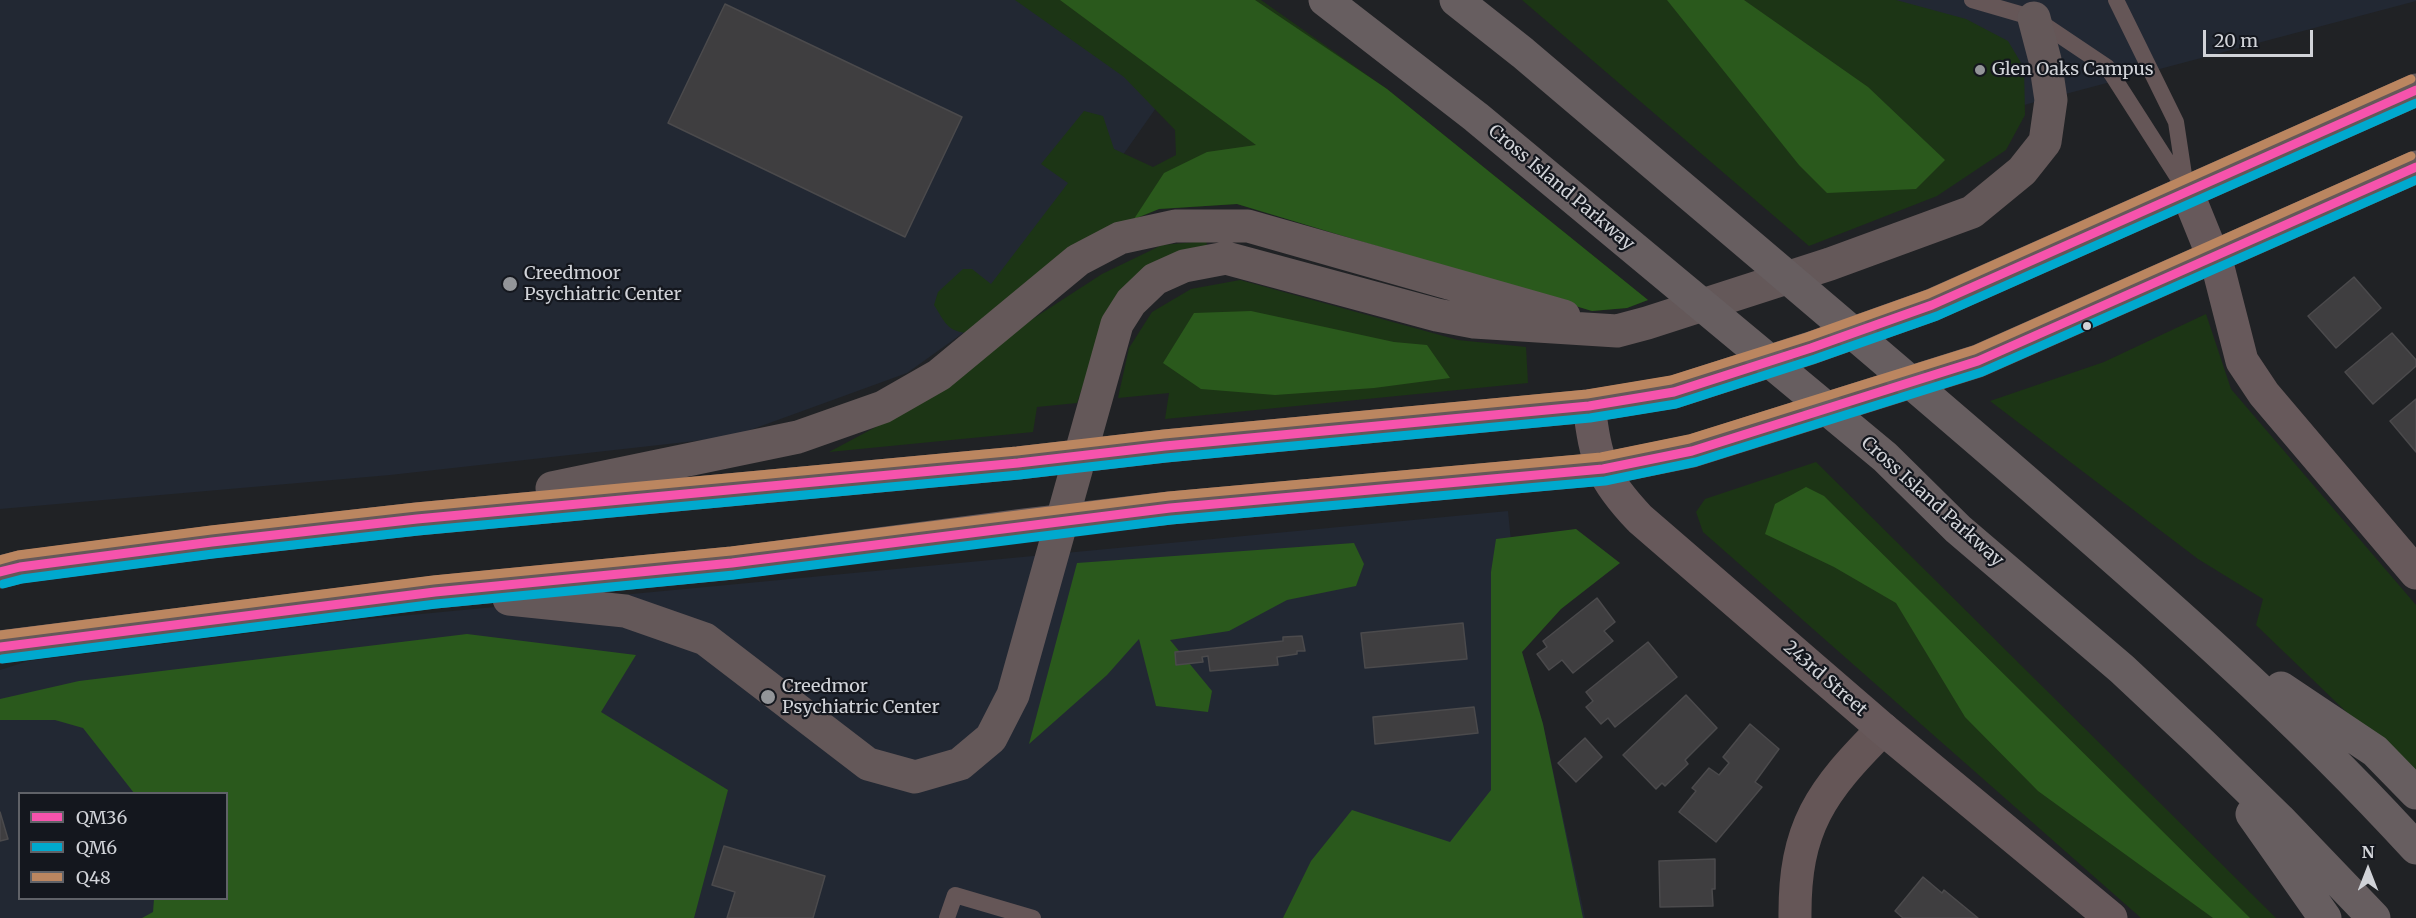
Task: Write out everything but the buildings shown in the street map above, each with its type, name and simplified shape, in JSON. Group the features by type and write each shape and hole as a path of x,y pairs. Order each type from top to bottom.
{"highway":[{"name":"Cross Island Parkway","path":"1325,0 1476,117 1885,457 1958,529 2122,669 2202,744 2374,918"},
{"path":"1456,0 1524,53"},
{"path":"1462,0 1977,439 2202,635 2305,733 2416,848"},
{"path":"2202,635 2375,751 2416,793"},
{"path":"2202,744 2325,918"}],"main road":[{"path":"435,592 624,611 705,639 868,764 915,777 960,764 991,738 1013,695 1117,324 1131,302 1155,279 1184,266 1226,258 1437,315 1473,322 1632,327 1830,264 1972,212 2022,171 2045,142 2051,100 2045,60 2034,18"},
{"path":"0,572 20,567 201,543 417,519 1018,463 1165,446 1589,406 1674,392 1811,348 1932,305 2416,90"},
{"path":"0,647 435,592 732,562 1170,508 1603,469 1692,451 1978,361 2416,167"},
{"path":"417,519 798,437 883,407 939,375 1078,260 1120,238 1175,226 1248,226 1632,327"}],"street":[{"path":"2187,192 2224,288 2242,361 2253,379 2416,573"},
{"name":"243rd Street","path":"1589,406 1596,452 1603,469 1616,493 1640,519 1883,729 2111,918"},
{"path":"1795,918 1800,858 1807,830 1819,803 1836,778 1883,729"}],"lane":[{"path":"1972,0 2034,18 2107,67 2187,192"},
{"path":"2116,0 2176,122 2187,192"},
{"path":"947,918 955,895 1033,918"}],"shaded area":[{"name":"Creedmoor Psychiatric Center","path":"0,0 1232,0 1056,250 984,318 907,373 731,437 390,475 0,509"},
{"name":"Glen Oaks Campus","path":"1717,0 2416,0 2416,1 1892,140"},
{"name":"Creedmor Psychiatric Center","path":"1508,511 1522,652 1543,724 1585,918 0,918 0,670 28,661 347,621"}],"green space":[{"path":"1015,0 1261,0 1387,89 1648,300 1627,308 1592,311 1237,204 1159,209 1077,244 969,333 956,331 947,325 934,305 938,292 963,269 972,269 991,284 1068,183 1041,164 1084,111 1103,116 1114,149 1153,167 1176,155 1175,130 1124,77"},
{"path":"1060,0 1255,0 1387,89 1648,300 1627,308 1592,311 1237,204 1159,209 1134,219 1164,173 1207,152 1256,145"},
{"path":"1522,0 1896,0 1966,19 2008,41 2024,68 2025,115 2006,150 1937,196 1809,246"},
{"path":"1667,0 1744,0 1868,87 1945,160 1916,189 1827,193 1799,165"},
{"path":"1206,241 1208,249 1109,309 1077,403 1037,407 1033,432 829,452 932,397 1028,322 1102,274 1162,245"},
{"path":"1240,280 1458,340 1526,347 1528,383 1165,419 1169,393 1118,398 1129,348 1152,312 1191,289"},
{"path":"1251,311 1394,342 1427,345 1450,378 1374,388 1275,395 1201,389 1163,363 1194,313"},
{"path":"2206,314 2231,389 2416,605 2416,779 2256,625 2263,599 2198,559 1990,401 2104,362"},
{"path":"1816,462 2276,918 2141,918 1703,532 1696,512 1705,499"},
{"path":"1806,487 1824,496 2250,918 2213,918 2038,791 1965,717 1896,603 1834,567 1765,534 1775,504"},
{"path":"1576,529 1620,563 1561,609 1522,652 1543,724 1583,918 1283,918 1311,861 1352,810 1450,842 1491,790 1491,572 1496,539"},
{"path":"1354,543 1364,564 1356,586 1287,600 1229,631 1170,640 1212,691 1208,712 1156,706 1139,639 1107,675 1029,744 1077,563"},
{"path":"467,634 636,655 601,712 728,790 694,918 142,918 153,912 154,900 228,900 228,792 133,792 83,728 55,720 0,720 0,699 79,681"}],"transit line":[{"name":"Q48","path":"0,560 18,555 211,530 416,507 1017,451 1164,434 1587,394 1671,380 1807,337 1928,294 2411,79"},
{"name":"QM36","path":"0,572 20,567 212,542 417,519 1018,463 1165,446 1589,406 1674,392 1811,348 1932,305 2416,90"},
{"name":"QM6","path":"3,584 22,579 213,554 418,531 1019,475 1166,458 1590,418 1676,404 1937,316 2416,103"},
{"name":"Q48","path":"0,635 433,580 731,551 1169,496 1601,457 1689,439 1974,350 2411,156"},
{"name":"QM36","path":"0,647 435,592 732,563 1170,508 1603,469 1692,451 1978,361 2416,167"},
{"name":"QM6","path":"2,659 436,604 734,575 1171,520 1605,481 1696,462 1982,372 2416,180"}],"place":[{"name":"Glen Oaks Campus","path":"1980,70"},
{"name":"Creedmoor Psychiatric Center","path":"510,284"},
{"name":"Creedmor Psychiatric Center","path":"768,697"}]}
